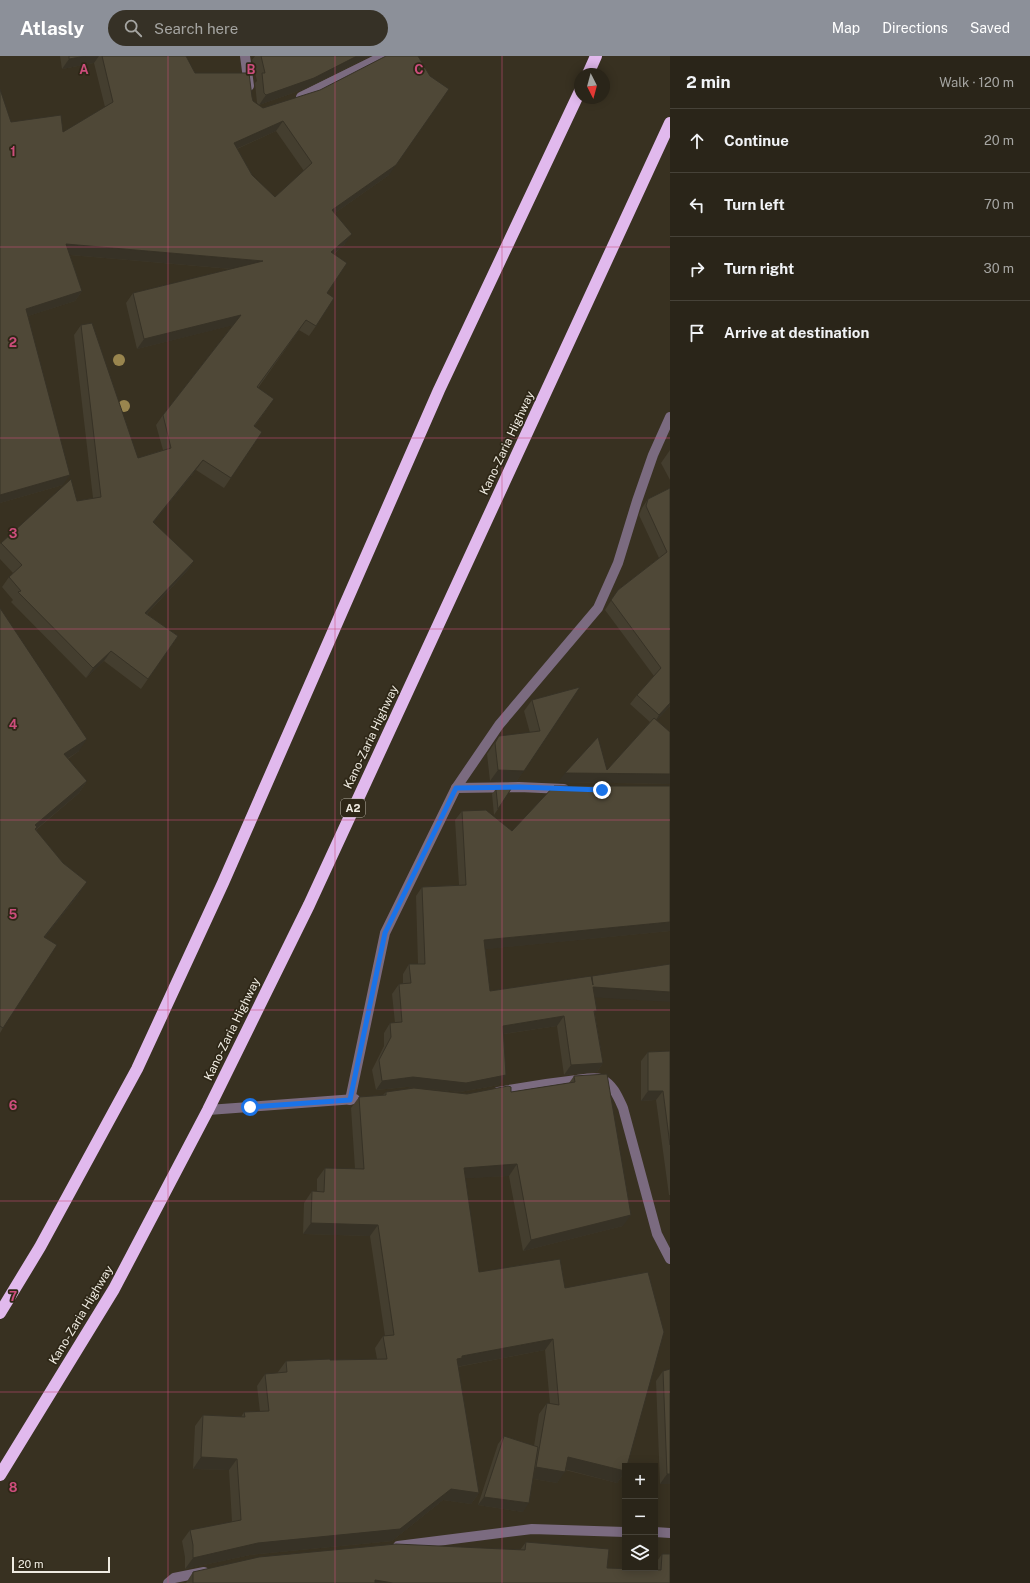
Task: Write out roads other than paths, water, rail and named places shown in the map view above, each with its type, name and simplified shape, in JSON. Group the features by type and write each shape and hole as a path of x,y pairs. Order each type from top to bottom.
{"highway":[{"path":"591,68 596,56"},
{"path":"0,1313 40,1247 137,1069 223,883 440,390 574,104"},
{"name":"Kano-Zaria Highway","path":"0,1475 114,1289 208,1110 309,905 670,123"}],"street":[{"path":"245,56 250,99"},
{"path":"295,99 310,94 384,56"},
{"path":"350,1100 385,933 456,788 499,725 598,608 618,563 653,454 670,417"},
{"path":"456,788 519,787 571,789"},
{"path":"491,1093 537,1084 589,1079 601,1079 611,1087 616,1093 623,1108 656,1234 670,1259"},
{"path":"208,1110 366,1098"},
{"path":"388,1547 532,1529 622,1532"},
{"path":"658,1532 670,1533"},
{"path":"168,1583 174,1578 216,1569"}]}
